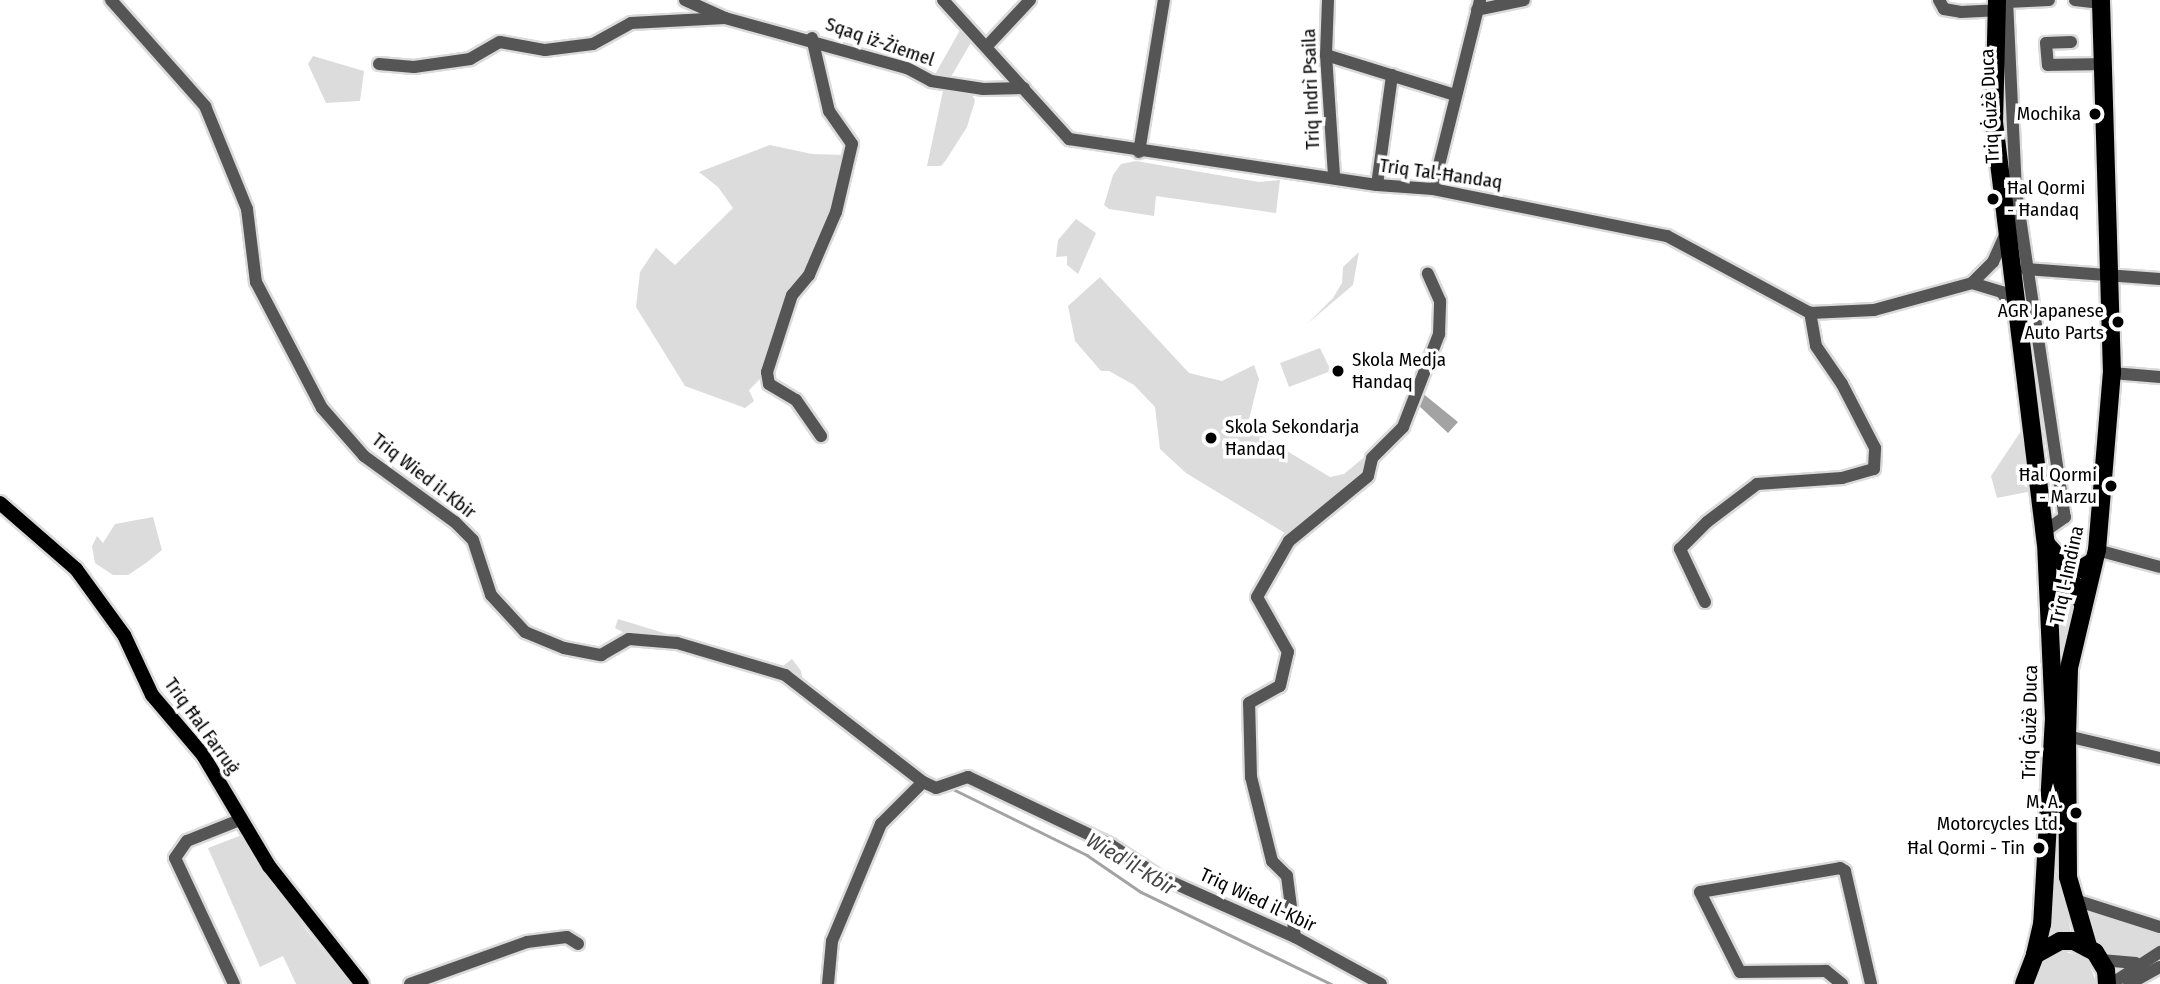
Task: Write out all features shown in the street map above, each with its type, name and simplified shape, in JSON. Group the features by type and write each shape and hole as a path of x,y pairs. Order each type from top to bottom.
{"highway":[{"name":"Triq l-Imdina","path":"2088,946 2072,899 2066,848 2067,736 2070,668 2082,602 2095,556 2112,373 2101,1"},
{"name":"Triq Ġużè Duca","path":"2002,3 1994,122 2046,537 2054,718 2042,924 2035,955 2024,984"},
{"path":"1994,122 2012,151"},
{"path":"2046,537 2054,558 2069,569 2081,569 2095,556"},
{"path":"2049,590 2072,583 2081,591 2082,602"},
{"path":"2035,955 2060,941 2088,946 2101,960 2110,984"}],"main road":[{"name":"Triq Ħal Farruġ","path":"0,503 76,569 124,635 152,695 203,755 270,866 362,984"}],"street":[{"name":"Triq Wied il-Kbir","path":"111,0 205,106 247,209 257,282 322,408 364,456 473,540 501,611 524,632 582,653 601,655 629,639 677,643 785,675 929,785 968,777 1111,845 1158,876 1295,937 1381,984"},
{"path":"685,0 725,18"},
{"name":"Triq Tal-Ħandaq","path":"943,0 1069,139 1139,152 1334,176 1377,186 1433,189 1667,236 1811,313"},
{"path":"987,46 1030,0"},
{"path":"1139,152 1164,0"},
{"name":"Triq Indrì Psaila","path":"1328,0 1326,55 1334,176"},
{"path":"1433,189 1479,5 1524,0"},
{"path":"1938,0 1944,9 1961,12 2002,3 2049,0"},
{"path":"2075,0 2101,1"},
{"name":"Triq Ġużè Duca","path":"2002,3 2012,151 2026,268 2065,517 2046,537"},
{"path":"379,64 414,67 470,59 500,42 545,50 593,44 631,23 725,18"},
{"name":"Sqaq iż-Żiemel","path":"725,18 812,38 907,68 931,81 983,89 1024,88"},
{"path":"812,38 830,111 852,144 836,212 810,275 792,295 767,372 769,384 796,400 821,436"},
{"path":"2071,43 2046,43 2048,65 2103,64"},
{"path":"1326,55 1455,95"},
{"path":"1377,186 1392,75"},
{"path":"1705,602 1680,549 1707,522 1757,484 1842,478 1874,469 1875,448 1842,384 1816,346 1811,313 1874,310 1972,283 1993,262 2007,229"},
{"path":"2026,268 2160,279"},
{"path":"1295,937 1286,876 1272,861 1251,776 1249,703 1280,687 1288,652 1257,597 1289,541 1368,476 1372,458 1404,427 1439,334 1440,302 1428,274"},
{"path":"1972,283 2002,292 2020,327"},
{"path":"2112,373 2160,377"},
{"path":"2095,556 2160,568"},
{"path":"2067,736 2160,758"},
{"path":"828,984 832,941 881,824 929,785"},
{"path":"234,984 175,858 187,841 242,819"},
{"path":"1842,984 1826,971 1740,972 1700,892 1840,868 1845,871 1871,984"},
{"path":"2072,899 2160,927"},
{"path":"410,984 527,943 568,937 578,944"},
{"path":"2110,984 2138,963 2160,952"},
{"path":"2101,960 2138,963"},
{"path":"2130,984 2160,967"}],"shaded area":[{"path":"960,30 973,39 948,82 933,78"},
{"path":"313,56 364,71 360,101 326,103 308,64"},
{"path":"943,91 971,92 975,101 967,127 946,160 941,166 927,166"},
{"path":"770,145 812,154 847,155 829,222 761,378 749,390 754,401 745,408 685,386 636,307 640,272 656,248 675,265 733,208 718,187 699,172"},
{"path":"1136,161 1259,182 1280,180 1276,213 1156,196 1154,216 1109,209 1104,205 1113,175 1121,164"},
{"path":"1076,219 1096,233 1078,274 1067,265 1067,256 1056,257 1058,240"},
{"path":"1359,252 1353,285 1307,324 1333,298 1342,283 1343,267"},
{"name":"Skola Sekondarja Ħandaq","path":"1100,277 1189,373 1222,381 1254,365 1259,379 1247,427 1330,477 1344,474 1368,454 1365,476 1288,535 1186,473 1160,449 1155,407 1134,385 1109,371 1101,371 1075,341 1068,306"},
{"path":"1320,348 1331,371 1289,387 1280,363"},
{"path":"1421,392 1458,422 1448,433 1417,404"},
{"path":"2023,428 2029,471 2020,476 2022,484 2032,491 1997,498 1991,476"},
{"path":"153,517 162,550 146,563 128,575 113,575 95,563 92,546 97,536 103,543 115,524"},
{"path":"2064,589 2077,597 2060,763 2059,841 2054,840 2056,597"},
{"path":"618,619 756,661 783,666 792,659 801,671 804,689 790,672 628,635 615,628"},
{"path":"242,835 307,931 351,984 296,984 283,956 260,967 208,848"},
{"path":"2052,871 2060,872 2071,933 2047,937"},
{"path":"2083,912 2160,934 2160,944 2133,960 2109,956 2094,942"},
{"path":"2059,950 2087,958 2097,984 2036,984 2043,960"}],"waterway":[{"name":"Wied il-Kbir","path":"953,789 1087,855 1141,892 1331,984"}],"place":[{"name":"Mochika","path":"2095,114"},
{"name":"Ħal Qormi - Ħandaq","path":"1993,199"},
{"name":"AGR Japanese Auto Parts","path":"2118,322"},
{"name":"Skola Medja Ħandaq","path":"1338,371"},
{"name":"Skola Sekondarja Ħandaq","path":"1211,438"},
{"name":"Ħal Qormi - Marzu","path":"2111,486"},
{"name":"M. A. Motorcycles Ltd.","path":"2076,813"},
{"name":"Ħal Qormi - Tin","path":"2039,848"}]}
